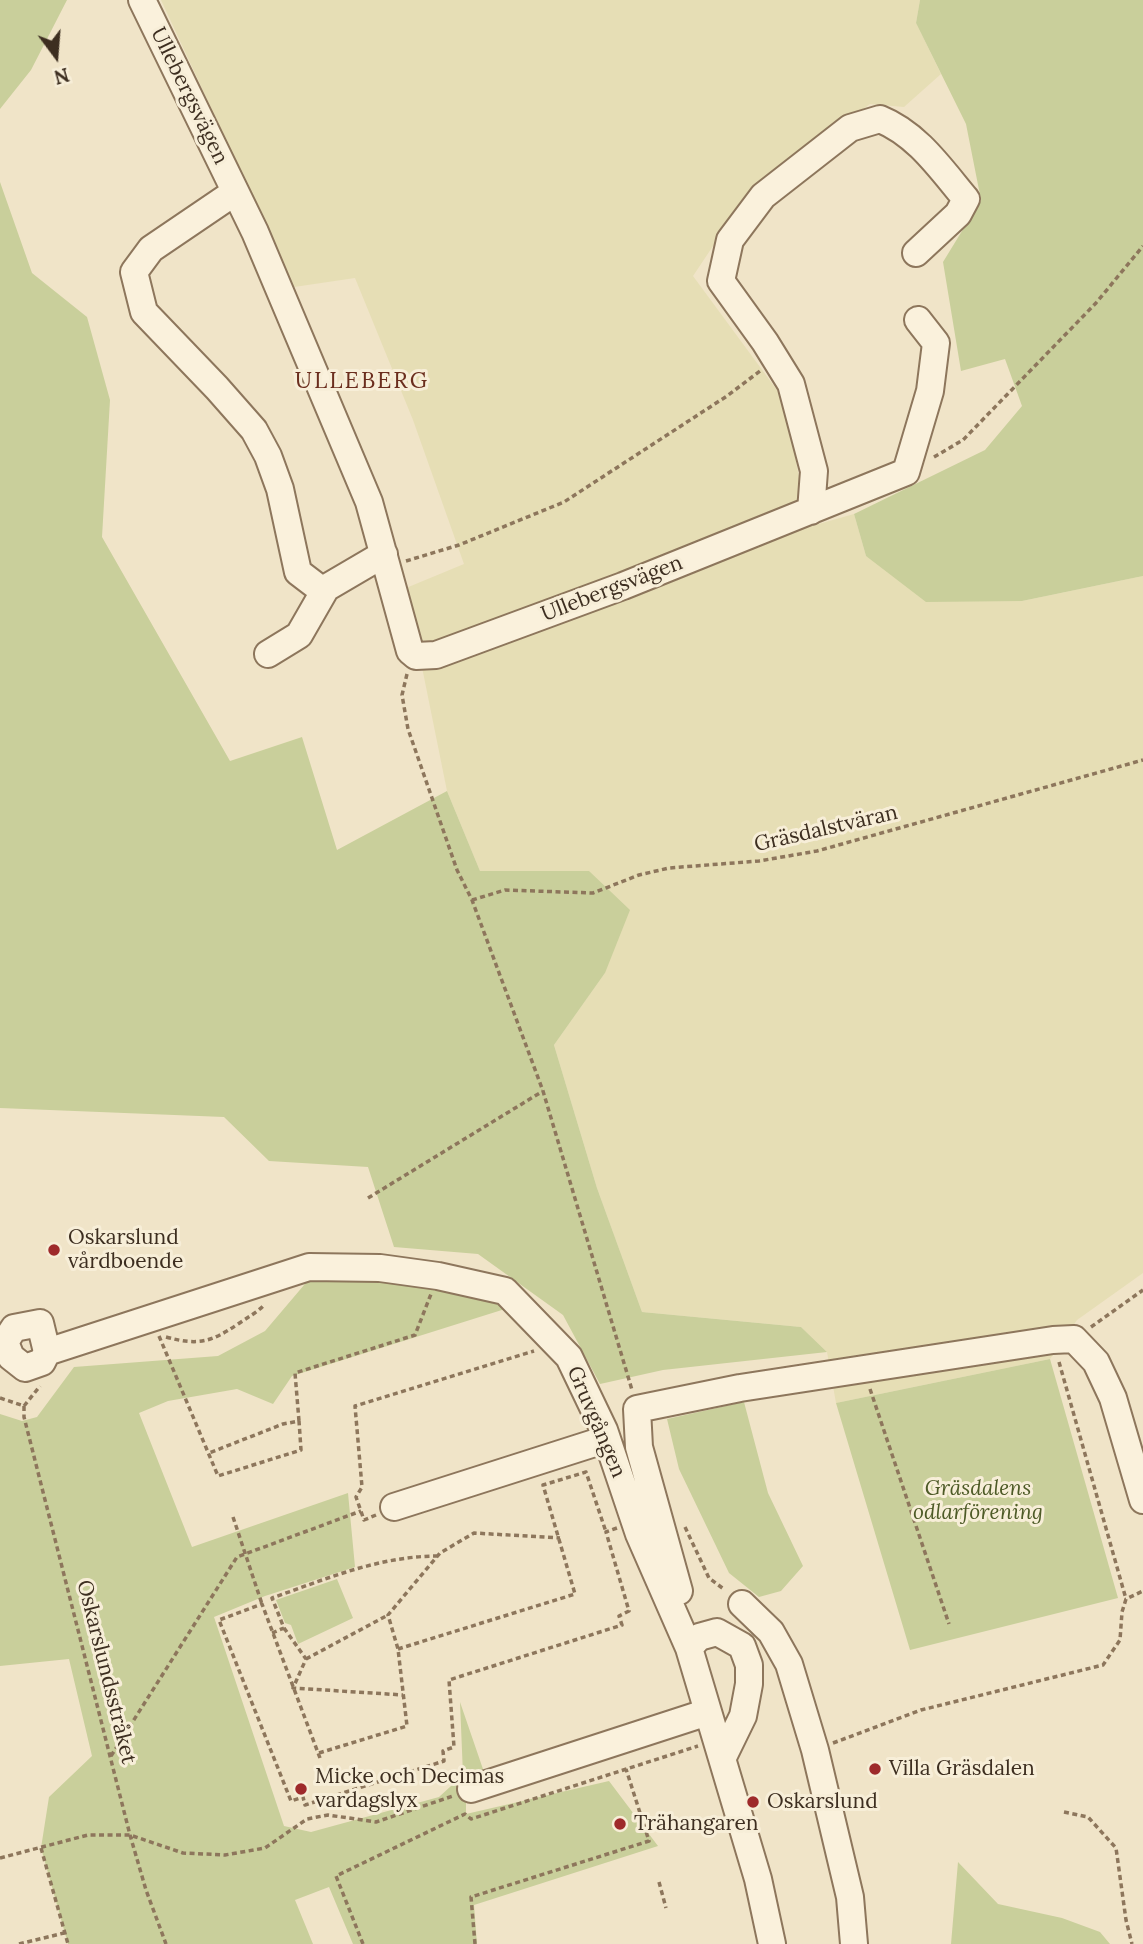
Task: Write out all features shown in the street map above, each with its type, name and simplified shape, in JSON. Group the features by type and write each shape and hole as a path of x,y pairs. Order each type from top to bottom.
{"street":[{"name":"Ullebergsvägen","path":"142,0 255,232 369,502 410,651 416,656 448,651 623,586 906,472"},
{"path":"811,511 814,471 791,383 721,281 730,240 763,196 850,128 880,118 896,125 916,140 966,199 958,214 916,253"},
{"path":"235,192 151,248 134,272 144,312 217,387 254,430 268,456 279,489 299,572 320,588 326,588 386,561"},
{"path":"906,472 930,391 936,343 918,320"},
{"path":"268,654 299,635 326,588"},
{"name":"Gruvgången","path":"47,1352 309,1267 380,1268 438,1276 505,1291 569,1357 607,1439 635,1521 689,1648 708,1713 715,1750 758,1879 772,1944"},
{"path":"689,1648 684,1607 639,1447 637,1409 740,1388 1063,1340 1096,1362 1113,1398 1143,1500"},
{"path":"394,1507 607,1439"},
{"path":"742,1604 771,1632 789,1664 815,1750 850,1897 854,1944"},
{"path":"689,1648 699,1637 717,1632 742,1646 749,1665 750,1684 743,1716 715,1750"},
{"path":"471,1789 708,1713"}],"path":[{"path":"906,472 964,440 1096,303 1143,246"},
{"path":"386,561 459,545 564,502 727,396 776,360"},
{"path":"416,656 404,681 403,710 457,870 472,900 543,1091 637,1409"},
{"name":"Gräsdalstväran","path":"472,900 505,890 593,893 639,875 668,868 759,861 817,851 1143,760"},
{"path":"368,1198 543,1091"},
{"path":"276,1276 273,1293 264,1306 217,1338 203,1342 186,1342 158,1335 219,1478 301,1450 295,1373 415,1335 438,1276"},
{"path":"815,1750 921,1710 1103,1665 1120,1640 1126,1599 1063,1340 1143,1290"},
{"path":"394,1507 364,1520 356,1497 362,1487 355,1406 556,1344"},
{"path":"864,1370 949,1624"},
{"name":"Oskarslundsstråket","path":"0,1398 24,1406 24,1417 130,1835 166,1944"},
{"path":"209,1453 283,1424 299,1422"},
{"path":"261,1604 219,1620 291,1801 303,1797 305,1805 444,1761 443,1751 454,1747 449,1680 622,1625 619,1616 629,1611 586,1472 543,1485 575,1594 398,1649"},
{"path":"111,1756 237,1557 361,1511"},
{"path":"233,1517 261,1604 320,1756 407,1726 398,1649 388,1615"},
{"path":"606,1532 635,1521"},
{"path":"293,1688 306,1659 388,1615 438,1556 474,1533 560,1538"},
{"path":"306,1659 284,1628 272,1598 367,1565 417,1556 438,1556"},
{"path":"1126,1599 1143,1591"},
{"path":"272,1633 284,1628"},
{"path":"293,1688 403,1695"},
{"path":"363,1944 336,1876 466,1814 471,1819 626,1769 715,1750"},
{"path":"626,1769 651,1849"},
{"path":"0,1858 88,1835 130,1835 183,1853 225,1855 265,1847 307,1819 328,1815 376,1822 471,1789"},
{"path":"1064,1812 1088,1816 1116,1849 1132,1944"},
{"path":"475,1944 471,1897 649,1841"},
{"path":"41,1848 68,1944"},
{"path":"659,1882 666,1908"},
{"path":"19,1944 65,1933"}],"shaded area":[{"path":"161,0 920,0 916,23 941,74 904,107 870,104 749,192 693,276 785,401 808,527 854,514 866,556 1022,601 1143,576 1143,1273 1077,1320 1050,1359 836,1403 827,1352 801,1327 642,1312 597,1188 554,1045 605,973 589,871 480,871 447,791 406,588 464,564 413,420 355,278 294,287"}],"green space":[{"path":"0,0 67,0 31,70 0,109"},
{"path":"920,0 1143,0 1143,576 1022,601 926,602 866,556 854,514 985,450 1022,406 1005,359 961,371 943,262 981,200 966,124 916,23"},
{"path":"0,182 32,273 87,317 110,400 102,537 230,761 302,737 337,850 447,791 480,871 589,871 630,910 605,973 554,1045 597,1188 642,1312 801,1327 827,1352 663,1370 600,1384 563,1315 478,1254 394,1247 368,1167 269,1161 224,1117 0,1108"},
{"path":"372,1274 498,1295 505,1309 292,1376 273,1404 237,1389 168,1401 139,1413 192,1547 348,1493 355,1567 265,1596 214,1617 284,1826 311,1832 439,1797 463,1775 460,1702 485,1775 466,1786 466,1814 609,1781 658,1846 474,1905 477,1944 353,1944 329,1887 295,1900 313,1944 68,1944 41,1848 49,1797 92,1756 69,1659 0,1666 0,1414 22,1421 37,1417 74,1367 218,1356 265,1331 310,1278"},
{"name":"Gräsdalens odlarförening","path":"1050,1359 1118,1598 910,1650 836,1403"},
{"path":"744,1402 768,1493 803,1566 781,1591 759,1597 729,1573 679,1469 667,1419"},
{"path":"337,1579 353,1618 298,1644 291,1625 285,1623 276,1600"},
{"path":"958,1862 998,1904 1062,1918 1100,1932 1110,1944 951,1944"}],"place":[{"name":"Oskarslund vårdboende","path":"54,1250"},
{"name":"Villa Gräsdalen","path":"875,1769"},
{"name":"Micke och Decimas vardagslyx","path":"301,1789"},
{"name":"Oskarslund","path":"753,1802"},
{"name":"Trähangaren","path":"620,1824"}],"district":[{"name":"ULLEBERG","path":"362,381"}]}
